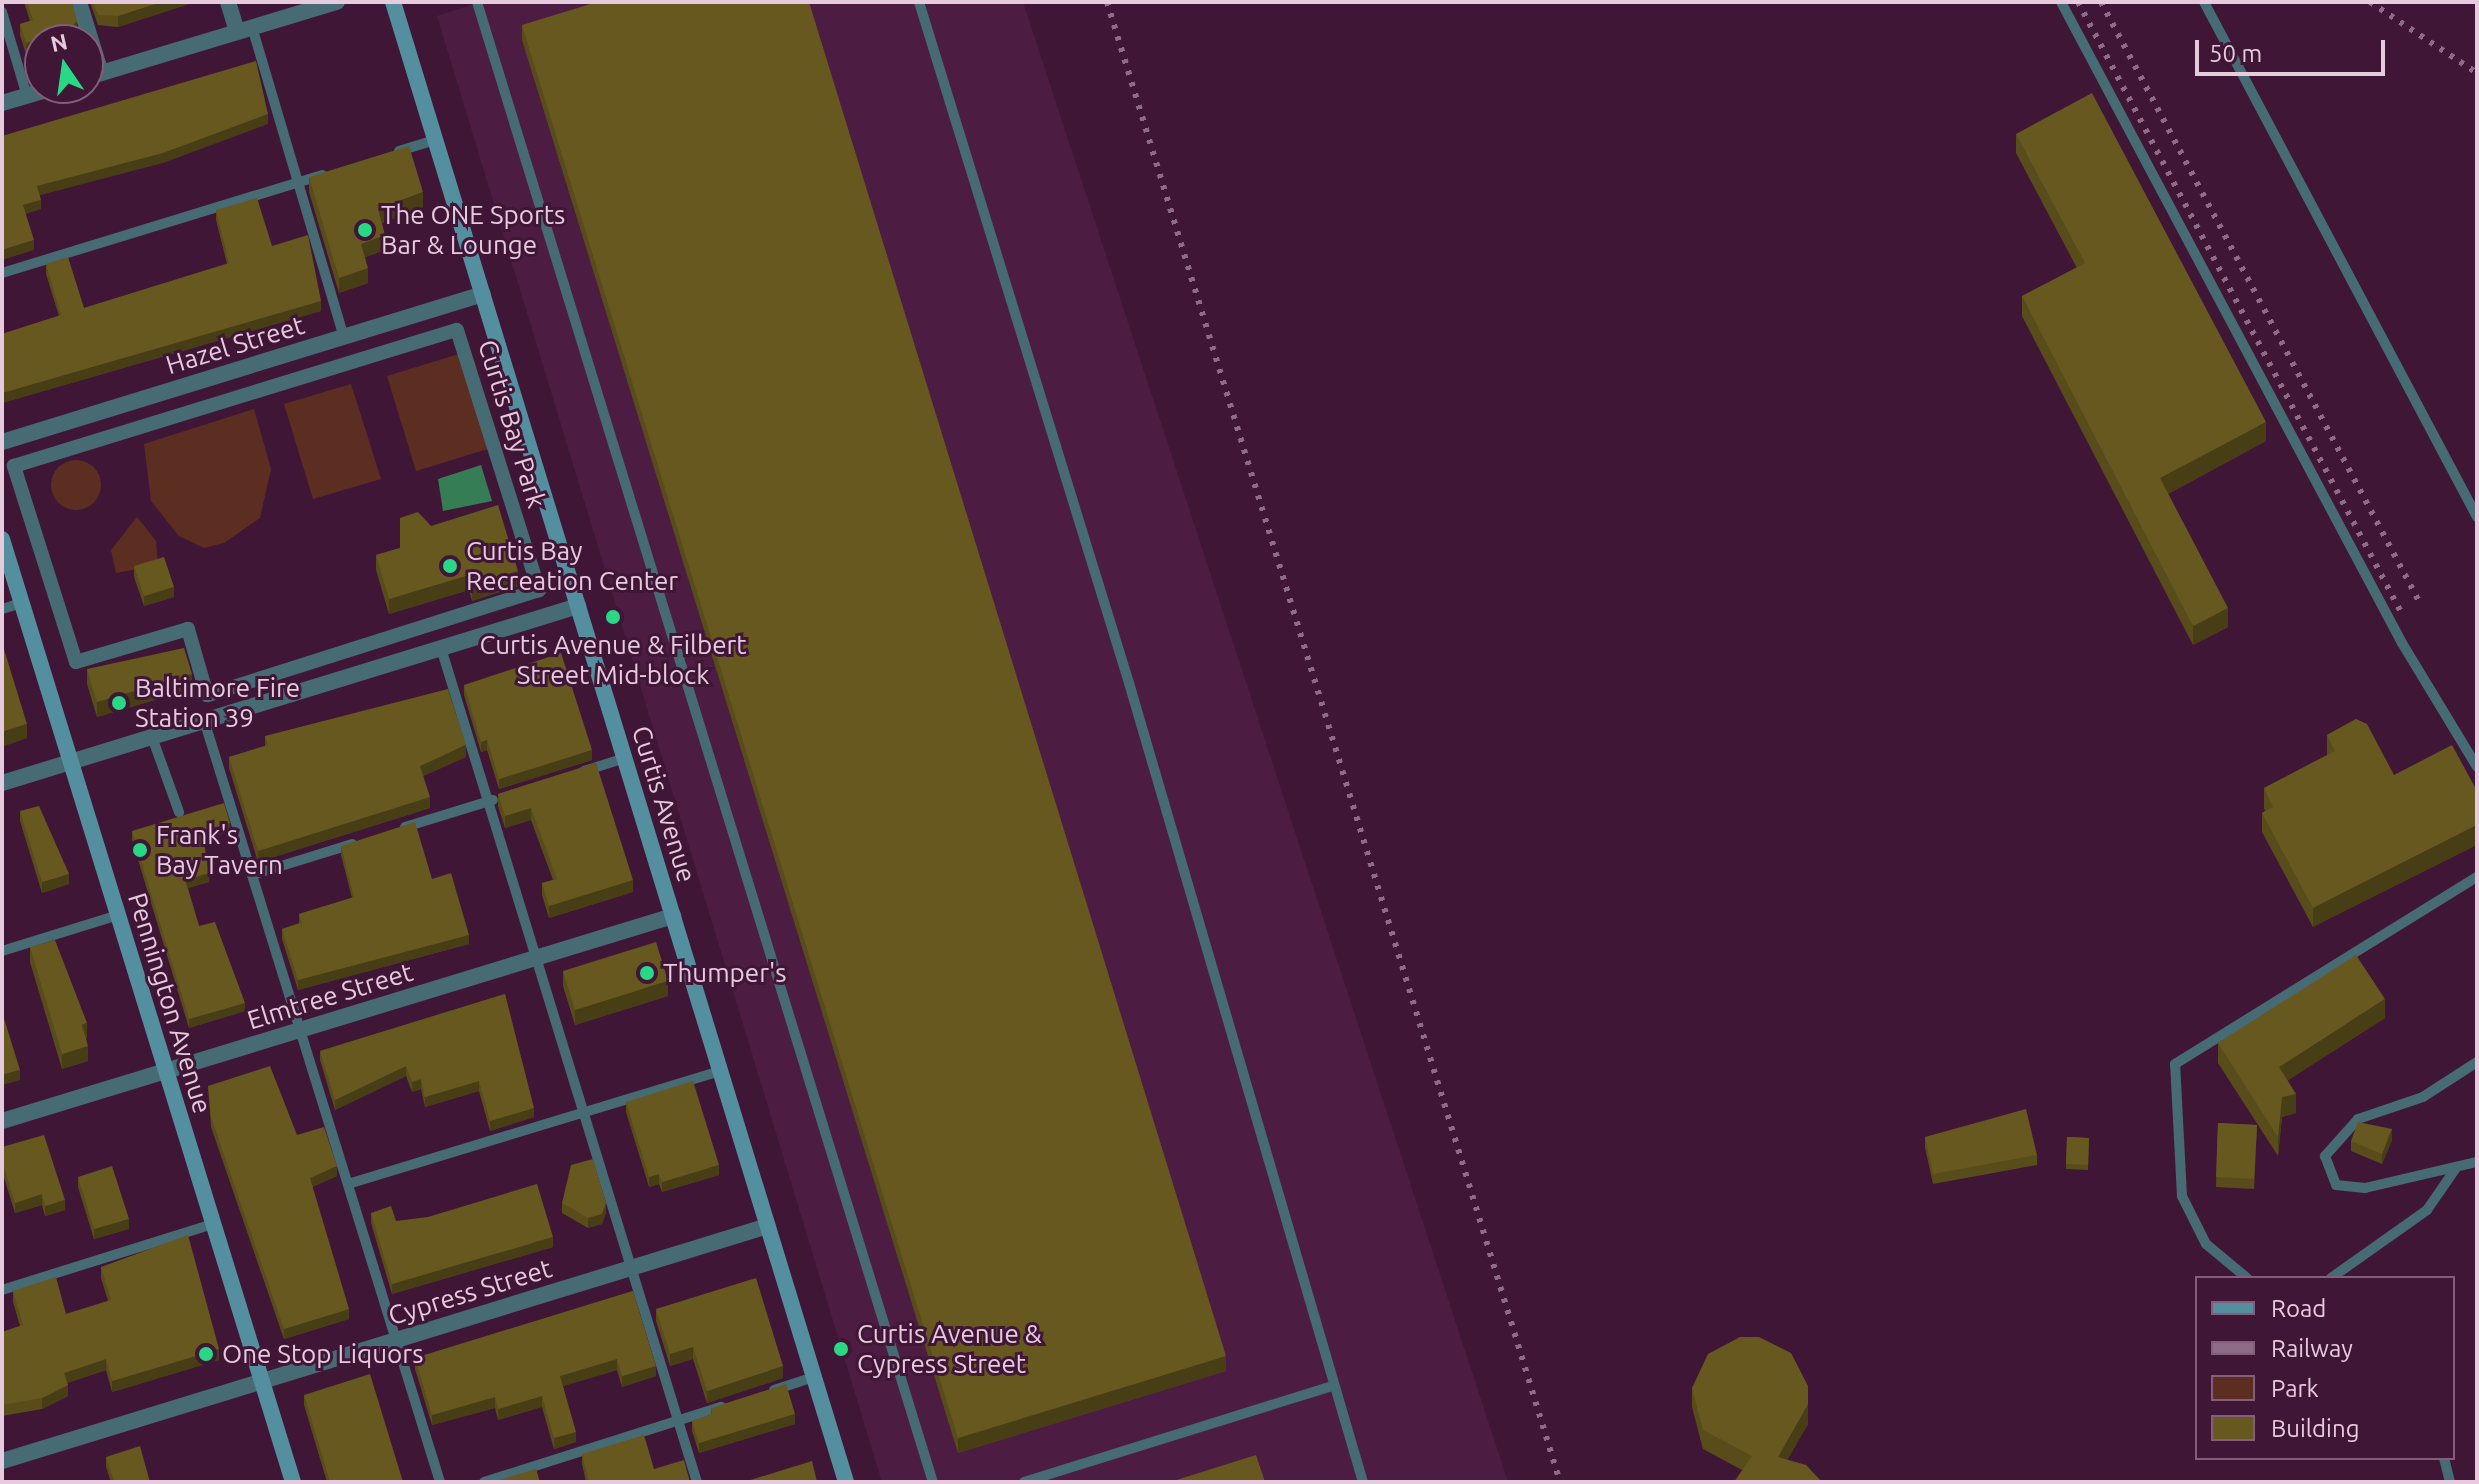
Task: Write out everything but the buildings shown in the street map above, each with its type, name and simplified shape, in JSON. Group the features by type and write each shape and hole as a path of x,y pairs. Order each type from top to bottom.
{"main road":[{"name":"Curtis Avenue","path":"393,2 846,1482"},
{"name":"Pennington Avenue","path":"2,539 293,1482"}],"street":[{"path":"79,2 84,24"},
{"path":"228,2 245,30"},
{"path":"104,72 337,2"},
{"path":"2,103 24,97"},
{"name":"Hazel Street","path":"2,442 483,294"},
{"name":"Curtis Bay Park","path":"457,330 539,590 207,695 188,629 76,662 14,466 457,330"},
{"path":"2,783 578,606"},
{"name":"Elmtree Street","path":"2,1121 673,916"},
{"name":"Cypress Street","path":"2,1461 768,1226"}],"lane":[{"path":"477,2 933,1482"},
{"path":"919,2 1129,683 1332,1386 1363,1482"},
{"path":"2061,2 2402,643 2477,767"},
{"path":"2204,2 2477,517"},
{"path":"2,12 24,86"},
{"path":"245,30 298,182 344,337"},
{"path":"380,157 435,140"},
{"path":"2,273 339,169"},
{"path":"2,609 22,603"},
{"path":"441,648 697,1482"},
{"path":"204,720 440,1482"},
{"path":"152,737 179,812"},
{"path":"571,775 625,758"},
{"path":"385,833 502,797"},
{"path":"252,875 370,838"},
{"path":"2245,1276 2206,1244 2182,1196 2175,1064 2477,877"},
{"path":"2,951 118,915"},
{"path":"2477,1062 2423,1097 2358,1119 2325,1156 2336,1185 2365,1188 2477,1162"},
{"path":"348,1184 720,1071"},
{"path":"2337,1276 2427,1210 2456,1168"},
{"path":"2,1290 213,1224"},
{"path":"761,1394 814,1377"},
{"path":"1024,1482 1332,1386"},
{"path":"484,1482 734,1403"},
{"path":"2444,1460 2450,1482"}],"shaded area":[{"path":"481,2 1023,2 1508,1482 882,1482 437,16"},
{"path":"481,465 492,501 443,511 438,479"}],"green space":[{"path":"462,353 491,448 416,471 387,376"},
{"path":"351,384 381,479 313,499 284,404"},
{"path":"254,409 271,469 260,518 224,543 204,548 179,536 151,501 144,444"},
{"path":"76,460 94,467 101,485 94,503 76,510 58,503 51,485 58,467"},
{"path":"137,517 156,541 158,565 116,573 111,550"}],"railway":[{"path":"1107,2 1560,1482"},
{"path":"2078,2 2401,612"},
{"path":"2101,2 2421,605"},
{"path":"2370,2 2477,73"}],"place":[{"name":"The ONE Sports Bar & Lounge","path":"365,230"},
{"name":"Curtis Bay Recreation Center","path":"450,566"},
{"name":"Curtis Avenue & Filbert Street Mid-block","path":"613,617"},
{"name":"Baltimore Fire Station 39","path":"119,703"},
{"name":"Frank's Bay Tavern","path":"140,850"},
{"name":"Thumper's","path":"647,973"},
{"name":"Curtis Avenue & Cypress Street","path":"841,1349"},
{"name":"One Stop Liquors","path":"206,1354"}]}
